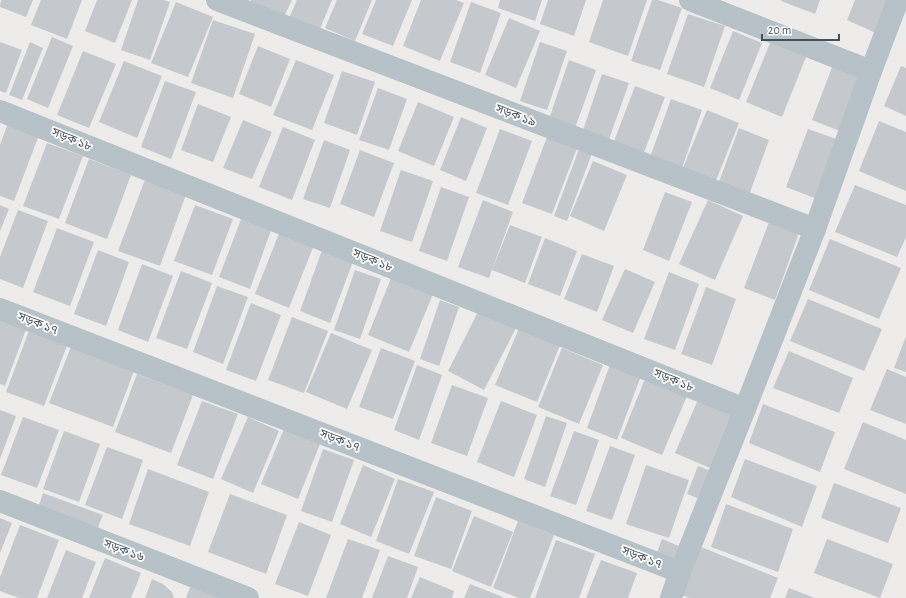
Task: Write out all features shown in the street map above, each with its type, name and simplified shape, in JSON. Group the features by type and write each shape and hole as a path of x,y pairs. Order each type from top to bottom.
{"street":[{"name":"সড়ক ১৯","path":"217,0 815,229"},
{"path":"690,0 871,71"},
{"path":"671,598 815,229 898,0"},
{"name":"সড়ক ১৮","path":"0,111 745,409"},
{"name":"সড়ক ১৭","path":"0,309 680,572"},
{"name":"সড়ক ১৬","path":"0,501 248,598"}],"building":[{"path":"1,0 33,0 26,17 0,7"},
{"path":"41,0 82,0 67,39 31,25"},
{"path":"97,0 132,0 115,43 85,31"},
{"path":"138,0 164,0 170,2 150,60 121,50"},
{"path":"251,0 292,0 284,17 250,3"},
{"path":"297,0 332,0 319,31 289,18"},
{"path":"337,0 372,0 355,41 325,28"},
{"path":"376,0 412,0 393,46 362,34"},
{"path":"421,0 456,0 464,3 440,61 403,46"},
{"path":"500,0 542,0 535,21 498,8"},
{"path":"548,0 586,0 574,36 540,24"},
{"path":"603,0 647,0 628,56 589,42"},
{"path":"652,0 658,0 682,8 660,70 631,61"},
{"path":"820,0 815,14 781,1"},
{"path":"855,0 895,0 880,35 847,20"},
{"path":"176,2 213,17 188,77 151,63"},
{"path":"471,2 501,13 480,73 450,62"},
{"path":"688,14 725,26 704,87 667,74"},
{"path":"509,18 540,31 516,88 485,75"},
{"path":"213,20 255,34 233,98 191,83"},
{"path":"733,31 762,43 739,100 710,88"},
{"path":"52,37 73,46 48,108 27,99"},
{"path":"0,42 22,50 6,93 0,91"},
{"path":"30,42 43,48 22,100 9,95"},
{"path":"540,42 567,51 547,110 520,101"},
{"path":"770,43 806,57 782,117 746,102"},
{"path":"258,46 290,59 271,107 239,94"},
{"path":"83,51 116,64 89,128 57,115"},
{"path":"296,60 334,75 312,130 273,115"},
{"path":"569,60 596,70 575,128 549,119"},
{"path":"124,61 162,76 137,138 99,122"},
{"path":"834,62 864,73 842,132 812,120"},
{"path":"901,66 906,68 906,116 884,106"},
{"path":"342,71 375,82 357,135 324,123"},
{"path":"602,74 629,83 608,142 582,133"},
{"path":"165,81 196,92 171,159 141,147"},
{"path":"635,86 665,97 643,155 613,144"},
{"path":"378,88 407,99 389,150 359,140"},
{"path":"671,99 702,110 681,171 649,160"},
{"path":"418,102 454,117 434,166 398,151"},
{"path":"198,104 231,117 213,162 181,150"},
{"path":"707,110 739,123 715,183 682,170"},
{"path":"461,117 487,128 466,181 440,170"},
{"path":"243,120 272,132 252,179 223,168"},
{"path":"879,121 906,132 906,191 859,171"},
{"path":"8,123 39,135 14,201 0,196 0,145"},
{"path":"283,127 315,140 292,200 259,187"},
{"path":"739,128 769,140 748,198 717,187"},
{"path":"500,129 532,141 508,205 476,193"},
{"path":"808,129 839,140 817,199 786,187"},
{"path":"547,137 577,148 552,214 522,203"},
{"path":"324,140 350,150 330,208 303,199"},
{"path":"47,143 83,156 59,219 23,206"},
{"path":"579,149 592,153 567,221 554,216"},
{"path":"360,150 394,163 374,217 340,204"},
{"path":"89,159 131,175 107,239 65,223"},
{"path":"593,161 627,175 604,231 570,216"},
{"path":"401,170 433,181 412,242 380,231"},
{"path":"146,177 187,192 160,266 118,251"},
{"path":"855,185 906,205 906,237 897,257 835,232"},
{"path":"441,187 469,197 447,261 419,251"},
{"path":"665,192 692,202 669,261 643,250"},
{"path":"483,200 513,212 489,278 458,267"},
{"path":"708,200 743,216 715,280 679,264"},
{"path":"0,205 9,209 0,231"},
{"path":"195,205 233,219 212,275 174,261"},
{"path":"18,210 48,221 23,288 0,279 0,257"},
{"path":"243,214 273,225 250,289 219,277"},
{"path":"769,222 799,233 775,300 744,288"},
{"path":"510,225 542,237 525,283 492,270"},
{"path":"57,228 94,242 70,306 33,292"},
{"path":"280,231 314,245 289,308 255,294"},
{"path":"545,238 577,251 560,296 528,284"},
{"path":"830,239 901,268 879,319 809,290"},
{"path":"324,245 355,256 330,323 300,311"},
{"path":"98,250 129,262 106,326 74,314"},
{"path":"582,254 614,266 597,312 564,299"},
{"path":"142,264 173,276 148,342 118,330"},
{"path":"625,269 655,282 633,333 602,320"},
{"path":"355,270 381,279 360,339 334,330"},
{"path":"181,271 212,283 187,349 156,338"},
{"path":"669,272 699,284 675,350 644,339"},
{"path":"392,276 433,294 409,352 368,335"},
{"path":"217,286 248,297 223,364 193,352"},
{"path":"706,287 736,299 712,365 681,354"},
{"path":"808,299 882,329 864,371 790,341"},
{"path":"440,300 459,307 439,366 420,359"},
{"path":"251,303 281,315 256,381 226,370"},
{"path":"479,310 516,328 484,390 448,371"},
{"path":"292,317 328,331 304,393 268,380"},
{"path":"0,318 27,327 5,386 0,384"},
{"path":"520,326 561,343 537,402 495,385"},
{"path":"30,328 68,343 44,406 6,392"},
{"path":"331,333 372,350 347,409 306,392"},
{"path":"906,336 906,372 894,368"},
{"path":"72,344 135,368 113,427 49,403"},
{"path":"381,348 415,361 393,419 359,407"},
{"path":"562,348 603,365 579,424 538,407"},
{"path":"789,351 853,378 839,413 773,388"},
{"path":"611,362 642,373 617,440 587,428"},
{"path":"417,365 442,375 419,440 394,430"},
{"path":"887,369 906,377 906,424 870,410"},
{"path":"137,374 193,395 171,453 115,432"},
{"path":"645,379 687,396 662,455 621,438"},
{"path":"452,385 488,398 467,456 431,443"},
{"path":"700,395 741,412 717,471 675,453"},
{"path":"202,401 238,414 213,479 177,465"},
{"path":"501,401 537,415 514,477 477,462"},
{"path":"763,404 835,432 820,472 749,443"},
{"path":"0,410 16,416 0,459"},
{"path":"546,416 567,423 545,487 524,479"},
{"path":"23,417 59,430 37,488 1,475"},
{"path":"248,417 279,431 253,493 221,479"},
{"path":"863,422 906,440 906,494 844,469"},
{"path":"284,429 320,444 298,499 261,484"},
{"path":"64,431 100,444 79,502 43,489"},
{"path":"574,431 599,440 576,505 550,496"},
{"path":"610,446 635,455 612,520 586,511"},
{"path":"107,447 143,460 122,519 85,505"},
{"path":"323,449 354,460 332,522 301,511"},
{"path":"745,459 817,486 802,527 731,497"},
{"path":"363,465 395,479 371,537 340,524"},
{"path":"646,465 689,480 669,538 626,524"},
{"path":"698,466 716,473 705,501 687,494"},
{"path":"148,469 209,492 190,546 129,524"},
{"path":"398,479 434,492 409,554 376,541"},
{"path":"834,483 901,508 888,543 821,518"},
{"path":"43,493 103,515 96,532 37,511"},
{"path":"230,494 287,515 266,574 208,552"},
{"path":"436,497 472,511 451,569 414,556"},
{"path":"726,504 793,529 778,572 711,547"},
{"path":"474,516 513,532 491,587 452,571"},
{"path":"0,518 12,523 0,553"},
{"path":"518,521 554,535 530,598 519,598 493,588"},
{"path":"299,522 331,535 308,596 275,584"},
{"path":"20,525 59,540 37,598 19,598 0,591 0,577"},
{"path":"348,539 380,550 362,598 326,598"},
{"path":"662,539 686,549 679,567 655,558"},
{"path":"827,539 893,564 880,598 814,573"},
{"path":"556,540 595,554 579,598 535,598"},
{"path":"701,547 778,578 770,598 689,598 682,595"},
{"path":"66,550 96,562 82,598 47,598"},
{"path":"388,556 418,567 407,598 372,598"},
{"path":"105,558 141,573 131,598 89,598"},
{"path":"601,560 637,573 628,598 586,598"},
{"path":"420,577 454,591 452,598 411,598"},
{"path":"152,579 163,584 172,592 174,598 145,598"},
{"path":"470,584 503,597 503,598 464,598"},
{"path":"190,587 219,598 186,598"},
{"path":"789,588 815,598 785,598"}]}
